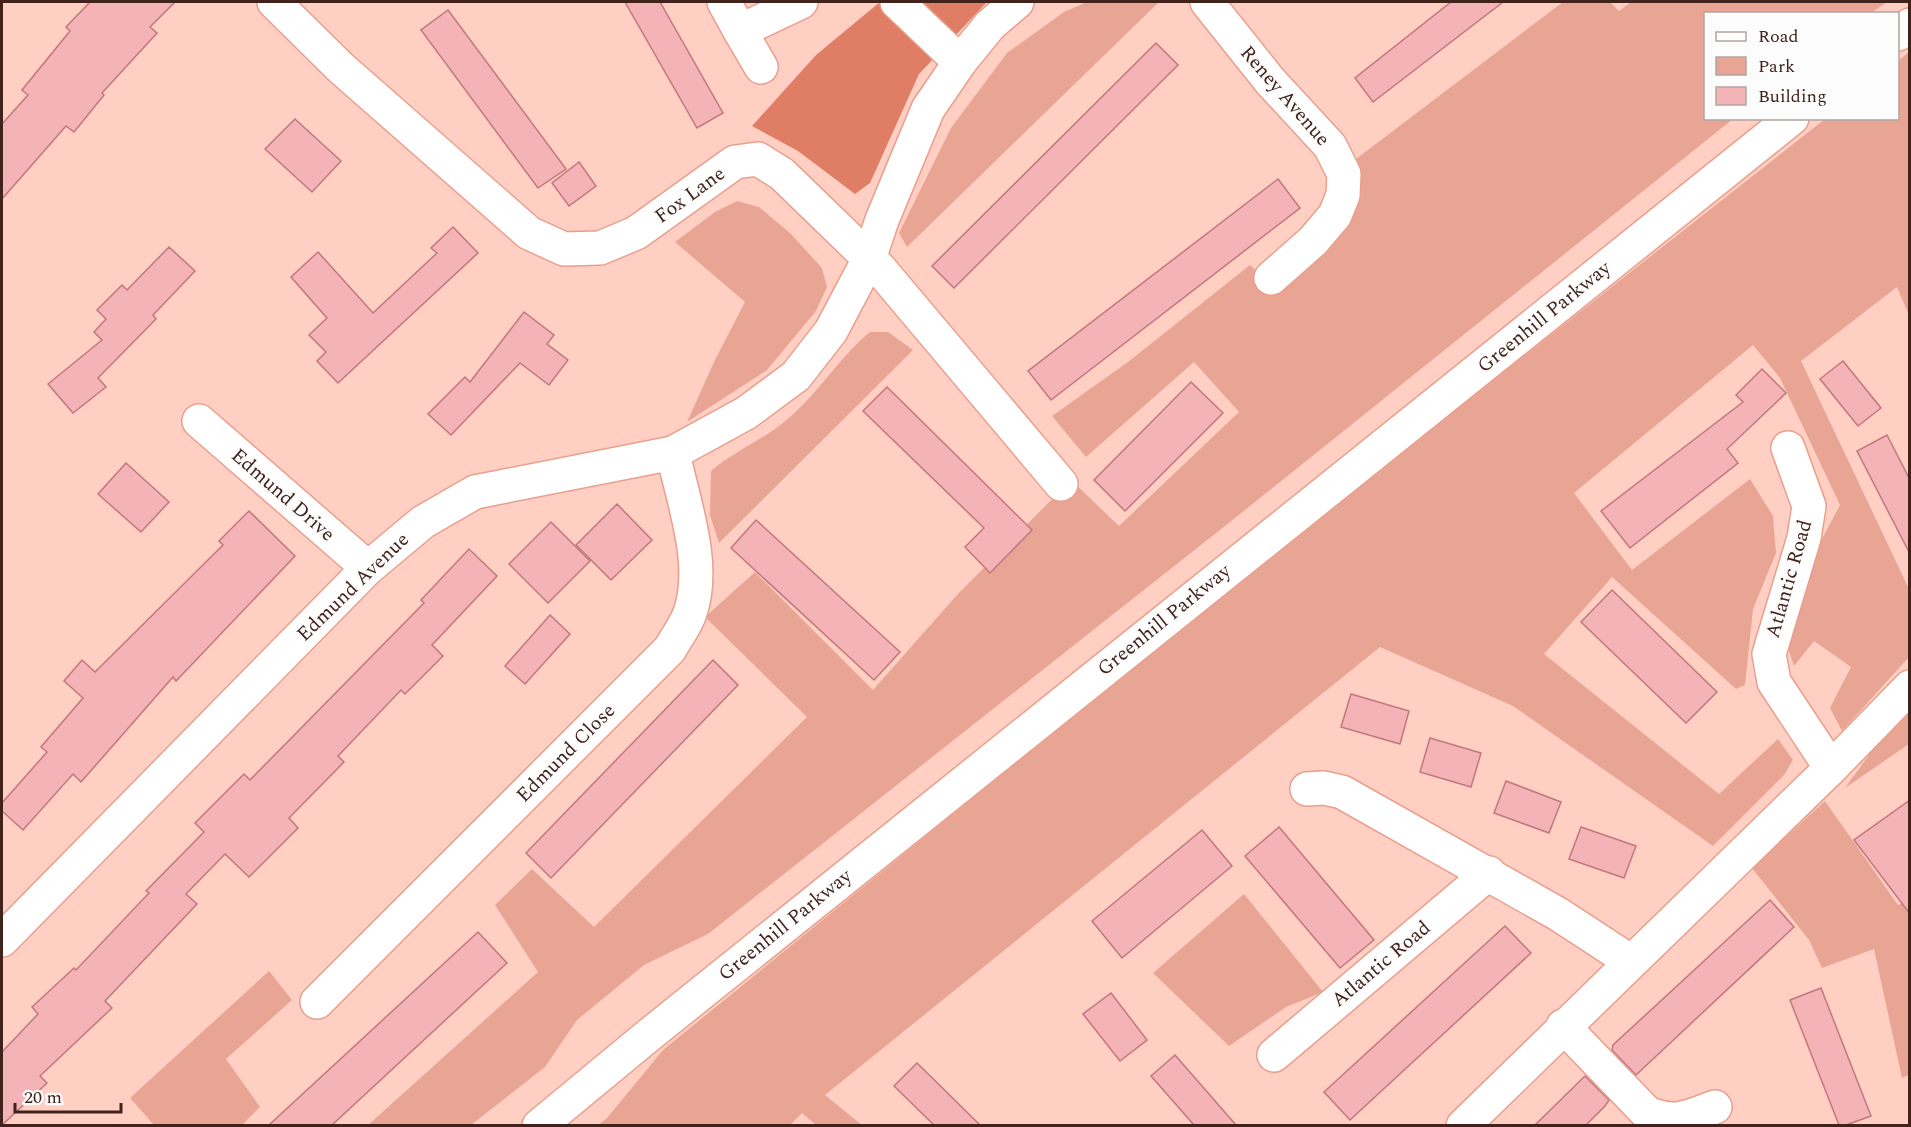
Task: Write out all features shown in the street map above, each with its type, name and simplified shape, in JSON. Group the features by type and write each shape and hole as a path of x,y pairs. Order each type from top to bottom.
{"street":[{"name":"Fox Lane","path":"274,2 341,68 529,233 564,249 600,248 636,234 735,162 758,159 782,174 869,259 1061,484"},
{"path":"724,2 761,67"},
{"path":"741,31 801,2"},
{"path":"897,2 960,62"},
{"path":"869,259 928,109 960,62 990,25 1017,2"},
{"name":"Reney Avenue","path":"1207,2 1270,81 1330,146 1344,174 1343,195 1335,215 1313,241 1271,278"},
{"name":"Greenhill Parkway","path":"539,1125 705,989 1790,120"},
{"name":"Edmund Avenue","path":"2,940 368,568 423,522 475,492 673,453 746,413 796,376 831,331 869,259"},
{"name":"Edmund Drive","path":"199,421 368,568"},
{"name":"Atlantic Road","path":"1788,448 1809,506 1804,538 1768,654 1778,690 1831,768"},
{"name":"Edmund Close","path":"317,1002 670,649 690,614 697,585 692,540 673,453"},
{"path":"1463,1125 1630,960 1831,768 1910,687"},
{"path":"1307,789 1324,788 1342,792 1489,873 1630,960"},
{"name":"Atlantic Road","path":"1274,1055 1489,873"},
{"path":"1563,1026 1647,1113 1665,1120 1684,1119 1715,1107"}],"green space":[{"path":"1087,2 1159,2 907,247 899,233 951,128 1007,53 1064,12"},
{"path":"1563,2 1610,2 1619,11 1631,2 1887,2 1872,12 1704,12 1704,120 1732,120 1230,522 708,934 644,965 577,1020 545,1067 471,1125 367,1126 538,972 495,905 532,869 594,927 807,717 705,617 755,572 873,690 957,595 1071,480 1119,526 1239,412 1194,362 1086,457 1052,416 1128,362 1250,265 1277,291 1355,200 1356,159"},
{"path":"1909,52 1909,315 1897,287 1801,361 1909,589 1909,657 1842,731 1830,708 1851,667 1814,641 1794,666 1787,645 1815,552 1840,505 1780,378 1753,345 1574,493 1632,570 1750,479 1773,516 1776,553 1753,609 1745,685 1736,689 1612,577 1544,654 1719,794 1778,739 1793,760 1784,775 1713,846 1513,706 1380,647 825,1095 862,1125 816,1125 802,1113 790,1125 597,1126 607,1118 663,1050 1272,554 1824,120 1899,120 1899,60"},
{"path":"737,201 759,207 790,233 822,268 827,287 816,311 767,370 687,422 745,302 675,242 715,212"},
{"path":"870,332 888,332 913,350 719,543 710,515 711,471 775,429 796,412 858,342"},
{"path":"1909,709 1909,744 1845,788 1887,730"},
{"path":"1825,801 1898,905 1909,900 1909,1075 1902,1078 1874,949 1822,968 1809,940 1752,868"},
{"path":"1244,894 1323,992 1286,1007 1229,1046 1153,973"},
{"path":"269,971 292,1000 226,1059 260,1107 242,1125 154,1125 130,1098"}],"shaded area":[{"path":"880,2 987,2 919,74 870,183 855,194 798,151 752,126 816,55"}],"building":[{"path":"90,2 175,2 150,27 157,33 102,93 104,95 74,132 66,126 2,199 2,124 28,95 22,90 70,31 66,27"},
{"path":"625,2 660,2 723,113 697,128"},
{"path":"1451,2 1503,2 1373,102 1355,78"},
{"path":"448,10 566,169 538,188 421,30"},
{"path":"1156,43 1178,65 954,288 932,266"},
{"path":"295,119 341,161 312,192 265,149"},
{"path":"579,162 596,186 569,206 552,183"},
{"path":"1278,179 1300,208 1051,400 1028,371"},
{"path":"453,227 478,253 338,383 317,361 326,352 309,335 327,318 291,277 318,252 373,313 437,253 431,248"},
{"path":"169,247 195,271 153,315 156,319 98,378 106,387 73,413 48,384 102,340 94,332 106,319 97,310 122,285 127,290"},
{"path":"524,312 554,335 547,344 568,360 549,385 520,363 451,435 428,414 465,377 470,382"},
{"path":"1843,361 1881,408 1858,426 1820,379"},
{"path":"1762,369 1786,393 1727,449 1738,463 1630,548 1601,511 1743,402 1736,395"},
{"path":"1191,382 1223,413 1125,511 1094,480"},
{"path":"887,387 1032,530 990,573 965,547 984,528 863,411"},
{"path":"1887,435 1910,480 1910,554 1857,451"},
{"path":"126,463 169,502 141,532 98,494"},
{"path":"617,504 652,540 611,580 576,545"},
{"path":"249,511 295,556 176,681 173,677 81,782 73,774 23,830 2,811 2,803 47,752 41,747 83,698 64,681 82,660 95,672 223,545 219,541"},
{"path":"756,520 900,652 874,680 731,548"},
{"path":"551,522 590,561 548,603 509,564"},
{"path":"469,549 497,576 432,645 443,656 405,694 401,690 338,756 344,762 289,818 298,828 249,877 225,854 186,894 197,904 105,1001 112,1008 40,1076 47,1083 2,1125 2,1052 38,1014 32,1007 74,968 76,970 149,893 146,891 204,832 195,823 244,774 250,780 424,603 421,600"},
{"path":"1612,590 1717,692 1686,723 1581,622"},
{"path":"550,615 570,634 525,684 505,666"},
{"path":"713,660 738,685 551,878 526,853"},
{"path":"1351,694 1409,711 1400,744 1341,727"},
{"path":"1430,738 1481,753 1471,787 1420,772"},
{"path":"1506,781 1561,802 1549,833 1494,813"},
{"path":"1910,800 1910,914 1854,840"},
{"path":"1279,827 1374,940 1340,968 1245,856"},
{"path":"1581,827 1636,846 1624,878 1569,859"},
{"path":"1202,830 1232,866 1122,958 1092,921"},
{"path":"1770,900 1794,927 1636,1075 1612,1050 1613,1045"},
{"path":"1505,926 1531,953 1350,1120 1324,1092"},
{"path":"478,932 507,963 332,1125 269,1125"},
{"path":"1821,988 1871,1116 1846,1125 1839,1125 1790,1000"},
{"path":"1111,993 1147,1040 1120,1061 1083,1014"},
{"path":"1175,1055 1236,1125 1194,1125 1151,1076"},
{"path":"917,1063 980,1125 934,1125 894,1086"},
{"path":"1585,1076 1609,1100 1586,1125 1535,1125"}]}
